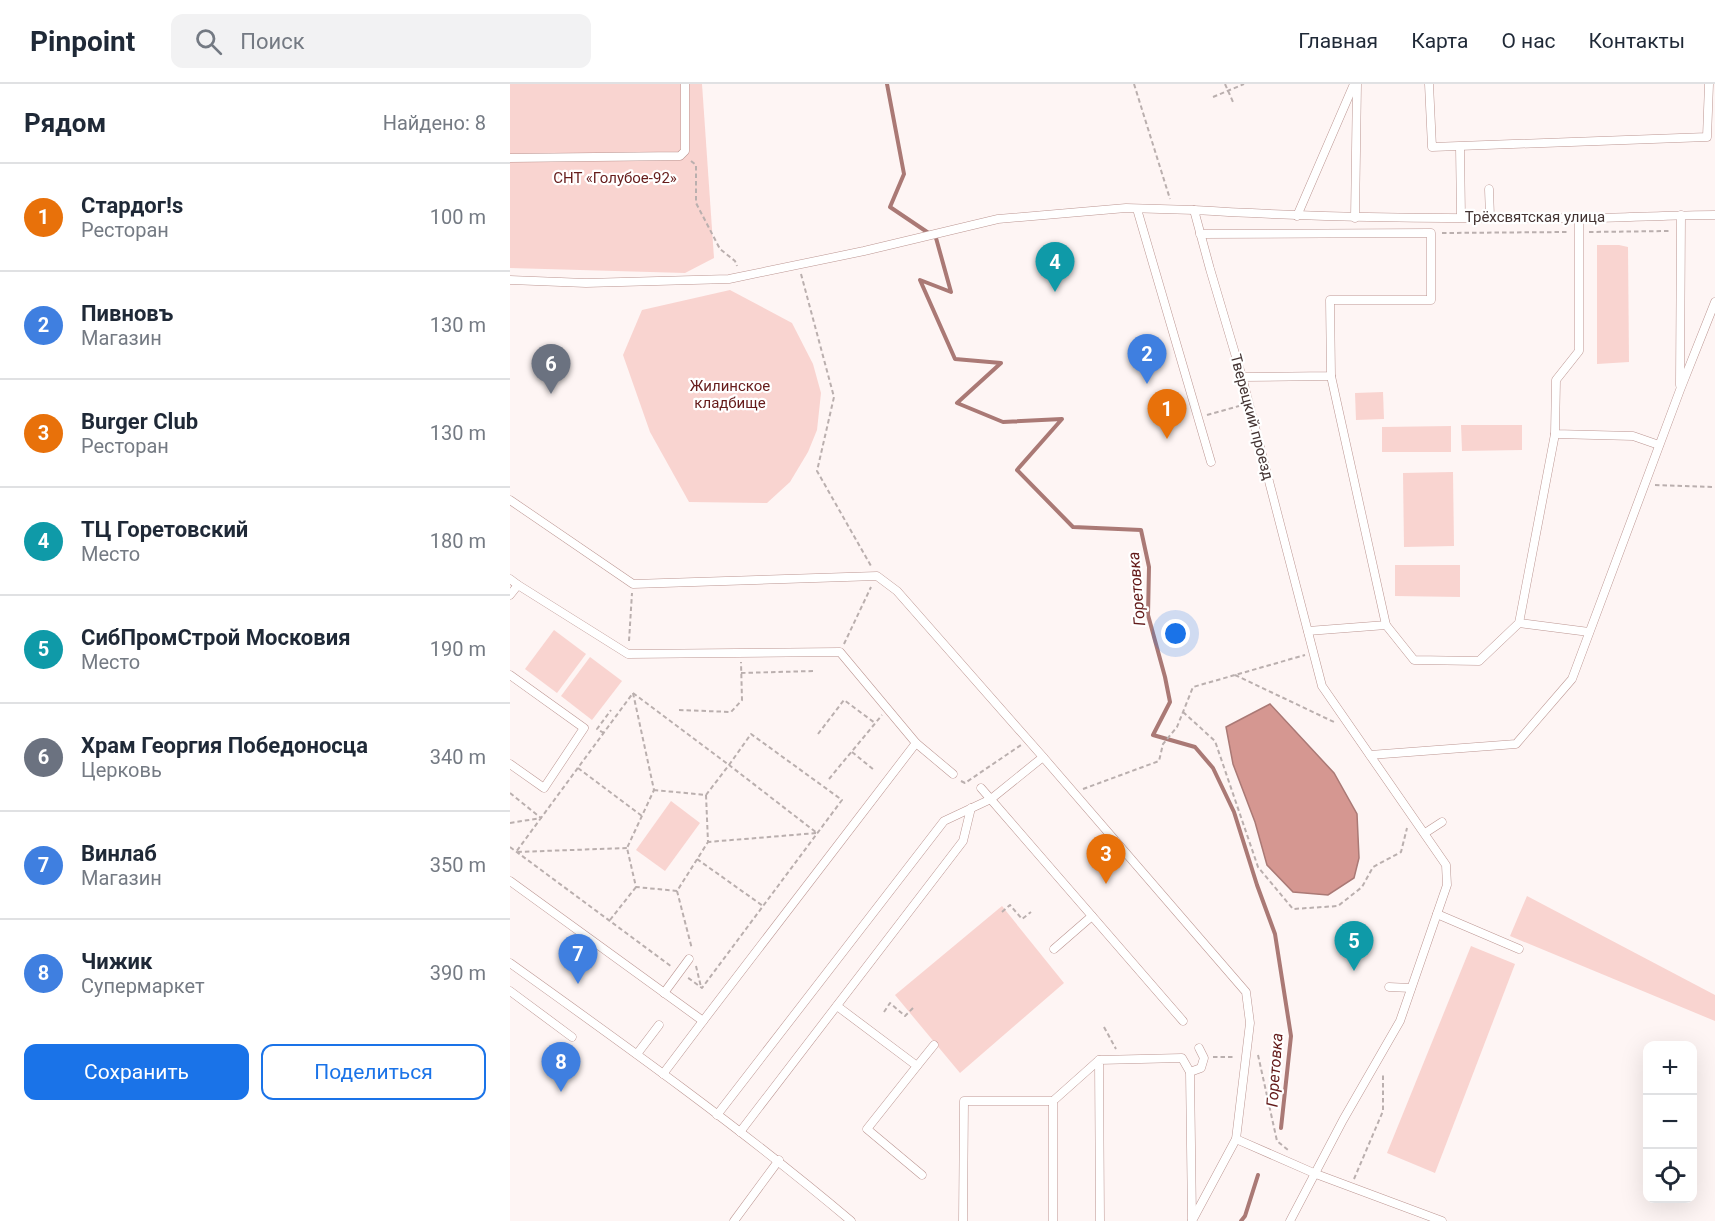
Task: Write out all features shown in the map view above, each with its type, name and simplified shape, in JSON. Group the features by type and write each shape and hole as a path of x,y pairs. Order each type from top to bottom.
{"lane":[{"path":"510,158 676,157 683,154 685,147 685,84"},
{"path":"1297,216 1355,84"},
{"path":"510,280 586,283 729,279 998,219 1137,208 1355,218 1355,84"},
{"path":"1429,84 1432,147 1707,137 1709,84"},
{"path":"1460,147 1461,217"},
{"path":"1489,189 1490,217"},
{"path":"1137,208 1211,462"},
{"name":"Тверецкий проезд","path":"1194,210 1249,403 1322,686 1446,865 1447,885 1400,1021 1343,1120 1290,1221"},
{"path":"1680,390 1681,215"},
{"name":"Трёхсвятская улица","path":"1355,218 1579,218 1715,215"},
{"path":"1200,234 1431,234 1431,300 1330,300 1331,376 1386,625 1414,660 1479,661 1519,623 1555,434 1556,380 1579,351 1579,218"},
{"path":"1370,755 1516,744 1572,679 1715,302"},
{"path":"1242,377 1331,376"},
{"path":"1555,434 1633,436 1659,445"},
{"path":"510,500 633,584 876,576 897,591 1246,992 1250,1023 1236,1139 1192,1221"},
{"path":"510,579 628,654 840,652 916,743 953,774"},
{"path":"510,595 518,585"},
{"path":"1519,623 1589,632"},
{"path":"1308,631 1386,625"},
{"path":"510,675 584,728 544,788 510,764"},
{"path":"663,1074 916,743"},
{"path":"717,1115 944,821 991,799 1043,757"},
{"path":"981,788 1183,1021"},
{"path":"740,1132 963,841 971,808"},
{"path":"1425,833 1442,822"},
{"path":"510,881 703,1021"},
{"path":"1437,914 1519,949"},
{"path":"1054,949 1092,916"},
{"path":"664,993 689,959"},
{"path":"510,963 638,1054 779,1160 851,1221"},
{"path":"1389,987 1411,988"},
{"path":"510,992 572,1037"},
{"path":"837,1006 917,1066"},
{"path":"638,1054 659,1025"},
{"path":"922,1175 867,1129 934,1045"},
{"path":"1190,1072 1201,1068 1204,1058 1199,1048"},
{"path":"963,1221 964,1101 1053,1101 1100,1060 1182,1058 1190,1072 1192,1221"},
{"path":"1100,1060 1100,1221"},
{"path":"1053,1101 1053,1221"},
{"path":"1236,1139 1316,1174 1442,1221"},
{"path":"734,1221 779,1160"}],"path":[{"path":"1134,84 1174,209"},
{"path":"1225,84 1233,102"},
{"path":"1213,97 1244,84"},
{"path":"683,154 696,165 696,203 720,249 735,261 743,276"},
{"path":"1431,234 1680,231"},
{"path":"798,265 834,397 817,471 876,576 840,652"},
{"path":"1198,417 1249,403"},
{"path":"1644,485 1715,487"},
{"path":"628,654 633,584"},
{"path":"1074,793 1159,761 1163,744 1177,727 1193,687 1313,652"},
{"path":"679,710 731,712 742,700 740,653"},
{"path":"741,673 813,671"},
{"path":"1235,675 1334,722"},
{"path":"516,852 633,693"},
{"path":"633,693 817,833"},
{"path":"633,693 654,790 627,848 636,887"},
{"path":"818,734 844,700 875,723"},
{"path":"829,779 887,708"},
{"path":"604,733 597,729 611,710"},
{"path":"1183,712 1215,741 1258,867 1293,909 1338,906 1362,887 1373,867 1401,852 1408,828"},
{"path":"751,734 842,800 702,988 677,891 708,842 706,795 751,734"},
{"path":"953,774 965,783 1028,740"},
{"path":"852,752 874,770"},
{"path":"578,768 642,816"},
{"path":"654,790 706,795"},
{"path":"510,794 541,818"},
{"path":"510,823 541,818"},
{"path":"708,842 817,833"},
{"path":"510,847 674,968"},
{"path":"516,852 627,848"},
{"path":"697,859 763,906"},
{"path":"636,887 677,891"},
{"path":"610,921 636,887"},
{"path":"1002,912 1010,905 1022,919 1031,912"},
{"path":"683,975 702,988"},
{"path":"884,1012 890,1003 905,1016 915,1007"},
{"path":"1104,1027 1121,1059"},
{"path":"1258,1055 1278,1141 1293,1154"},
{"path":"1204,1058 1246,1056"},
{"path":"1351,1187 1383,1112 1383,1070"}],"green space":[{"name":"СНТ «Голубое-92»","path":"510,84 702,84 714,258 685,273 510,268"},
{"path":"1597,245 1628,247 1629,362 1597,364"},
{"name":"Жилинское кладбище","path":"730,290 792,323 813,364 821,393 817,430 808,452 790,482 767,503 689,502 650,432 623,355 642,310"},
{"path":"1383,392 1384,419 1356,420 1355,393"},
{"path":"1461,425 1522,425 1522,450 1462,451"},
{"path":"1451,426 1451,452 1382,452 1382,427"},
{"path":"1453,472 1454,546 1404,547 1403,473"},
{"path":"1395,565 1460,565 1460,597 1395,596"},
{"path":"554,630 586,654 557,693 525,669"},
{"path":"590,657 622,681 592,720 561,696"},
{"path":"671,801 700,823 665,871 636,850"},
{"path":"1527,896 1715,995 1715,1021 1510,936"},
{"path":"1002,906 1064,983 960,1073 895,995"},
{"path":"1471,946 1515,964 1435,1173 1387,1153"}],"shaded area":[{"path":"1270,704 1334,773 1357,814 1359,858 1354,878 1328,895 1293,892 1267,865 1255,822 1233,764 1226,727"}],"waterway":[{"name":"Горетовка","path":"887,84 904,174 890,207 936,238 951,292 920,280 955,359 1001,363 957,403 1003,422 1062,419 1017,470 1073,527 1141,530 1149,567 1148,615 1170,702 1153,735 1195,747 1213,768 1234,812 1275,934 1291,1036 1281,1128"},
{"name":"Горетовка","path":"1241,1221 1245,1216 1258,1175"}],"place":[{"name":"ТЦ Горетовский","path":"1055,292"},
{"name":"Пивновъ","path":"1147,384"},
{"name":"Храм Георгия Победоносца","path":"551,394"},
{"name":"Стардог!s","path":"1167,439"},
{"name":"Burger Club","path":"1106,884"},
{"name":"СибПромСтрой Московия","path":"1354,971"},
{"name":"Винлаб","path":"578,984"},
{"name":"Чижик","path":"561,1092"}]}
